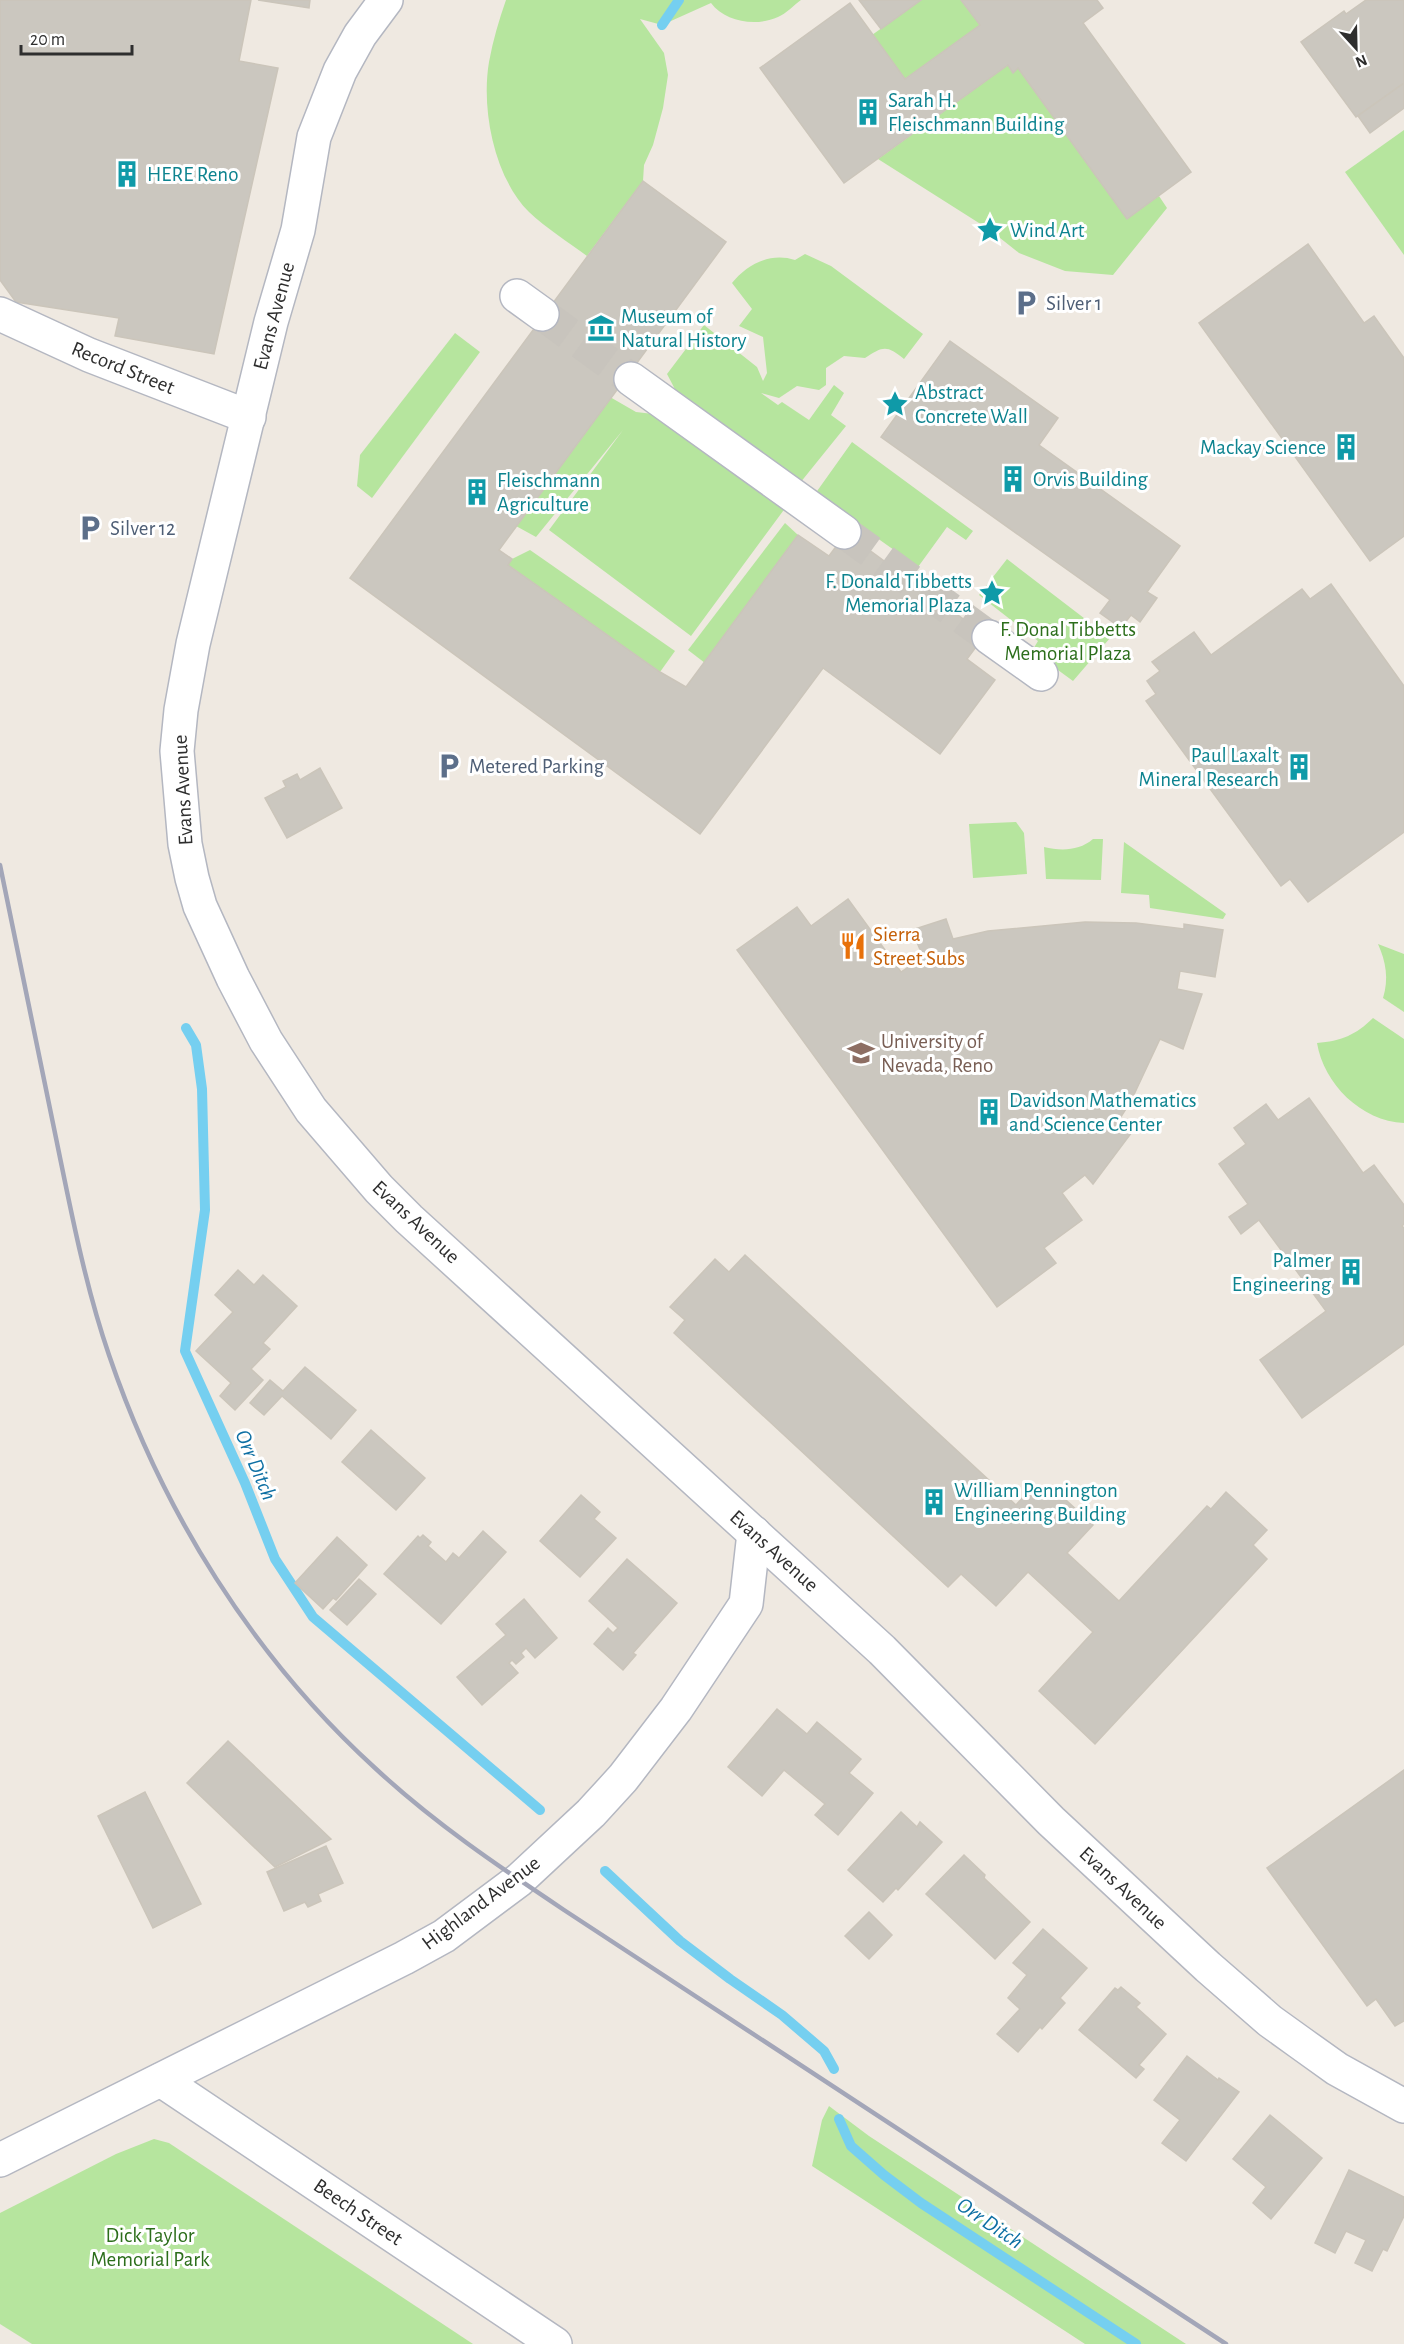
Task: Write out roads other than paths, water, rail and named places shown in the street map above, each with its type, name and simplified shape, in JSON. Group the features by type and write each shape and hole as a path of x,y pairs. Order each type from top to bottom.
{"street":[{"name":"Evans Avenue","path":"386,0 360,35 340,71 314,137 298,230 271,321 193,644 181,710 177,751 185,844 200,906 212,934 280,1064 325,1128 409,1219 882,1650 1051,1821 1208,1967 1270,2021 1337,2069 1404,2106"},
{"name":"Record Street","path":"0,314 89,355 249,417"},
{"path":"631,378 844,532"},
{"path":"989,637 1041,674"},
{"name":"Highland Avenue","path":"0,2160 404,1958 444,1936 519,1880 591,1813 623,1778 676,1709 746,1604 754,1533"},
{"name":"Beech Street","path":"161,2080 555,2344"}],"waterway":[{"name":"Orr Ditch","path":"662,25 679,0"},
{"name":"Orr Ditch","path":"186,1028 196,1045 202,1089 205,1210 185,1351 245,1483 275,1559 313,1617 540,1810"},
{"name":"Orr Ditch","path":"605,1871 680,1941 782,2015 824,2051 834,2069"},
{"name":"Orr Ditch","path":"839,2119 851,2146 884,2175 921,2203 1136,2344"}],"tunnel":[{"path":"542,314 631,379"},
{"path":"844,532 989,637"}],"railway":[{"path":"0,865 73,1220 93,1302 109,1355 156,1470 184,1525 251,1630 289,1679 331,1725 397,1788 490,1860 1226,2344"}],"place":[{"name":"Sarah H. Fleischmann Building","path":"868,112"},
{"name":"HERE Reno","path":"127,174"},
{"name":"Wind Art","path":"990,230"},
{"name":"Silver 1","path":"1026,303"},
{"name":"Museum of Natural History","path":"601,328"},
{"name":"Abstract Concrete Wall","path":"895,404"},
{"name":"Mackay Science","path":"1346,447"},
{"name":"Orvis Building","path":"1013,479"},
{"name":"Fleischmann Agriculture","path":"477,492"},
{"name":"Silver 12","path":"90,528"},
{"name":"F. Donald Tibbetts Memorial Plaza","path":"992,593"},
{"name":"Metered Parking","path":"449,766"},
{"name":"Paul Laxalt Mineral Research","path":"1299,767"},
{"name":"Sierra Street Subs","path":"853,946"},
{"name":"University of Nevada, Reno","path":"861,1053"},
{"name":"Davidson Mathematics and Science Center","path":"989,1112"},
{"name":"Palmer Engineering","path":"1351,1272"},
{"name":"William Pennington Engineering Building","path":"934,1502"}],"park label":[{"name":"F. Donal Tibbetts Memorial Plaza","path":"1068,641"},
{"name":"Dick Taylor Memorial Park","path":"150,2247"}]}
